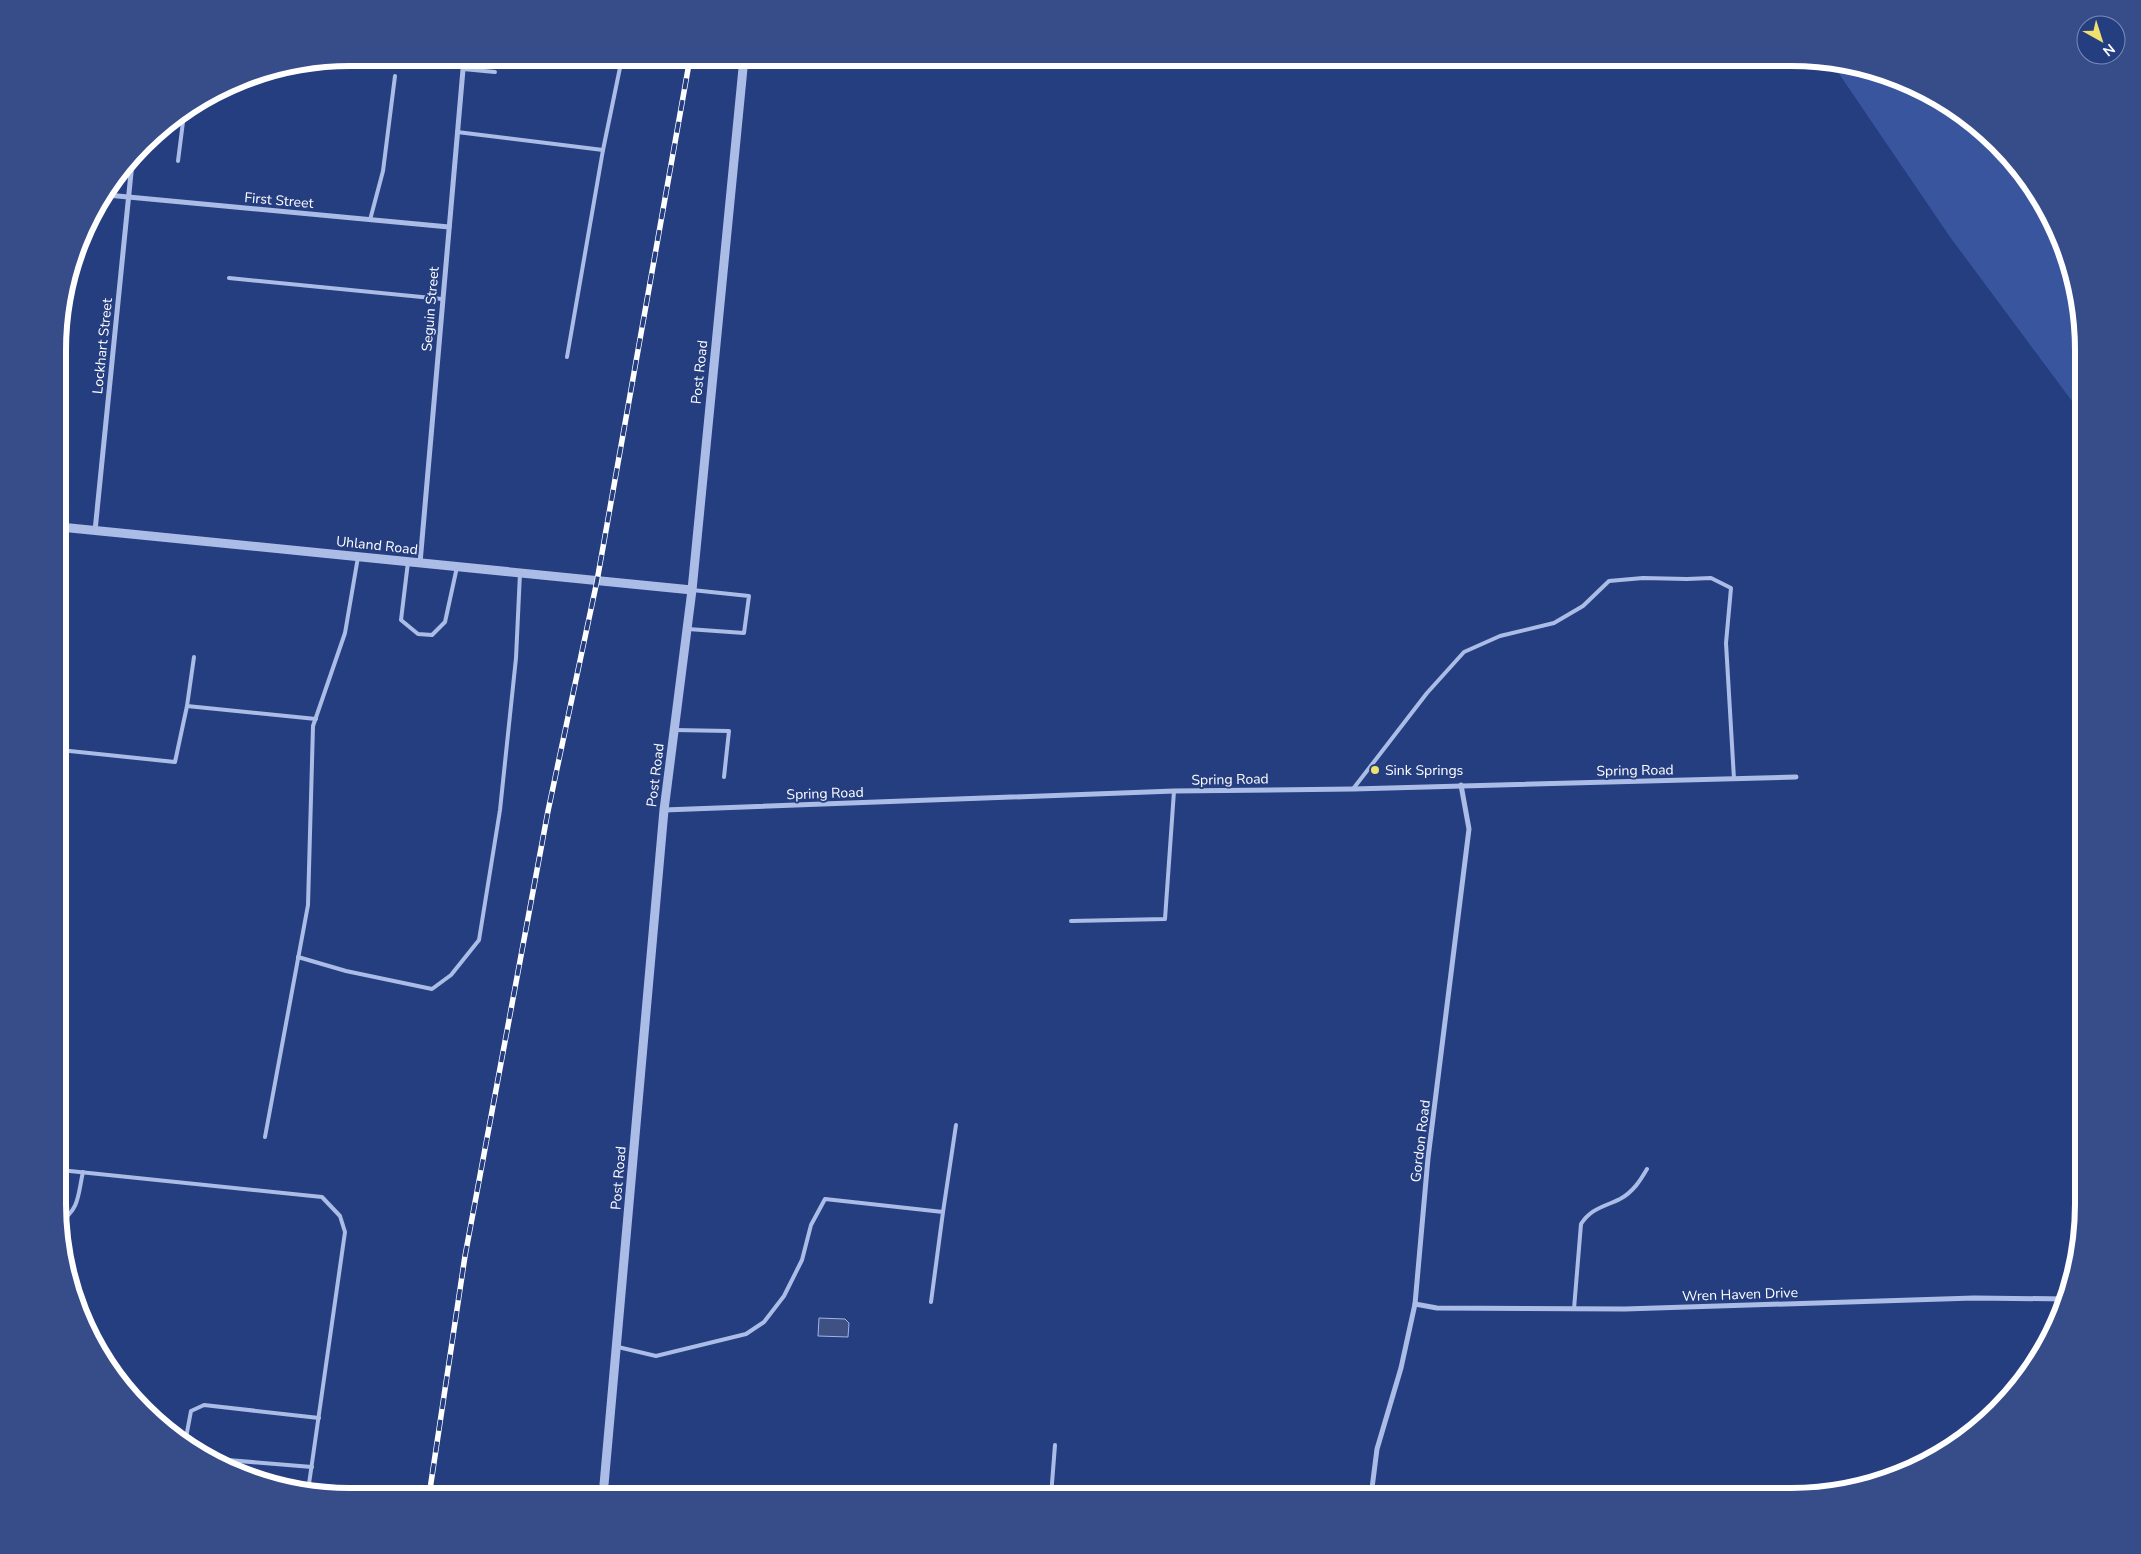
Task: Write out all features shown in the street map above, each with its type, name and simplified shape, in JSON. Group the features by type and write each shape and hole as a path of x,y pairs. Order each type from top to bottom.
{"street":[{"name":"Seguin Street","path":"420,563 463,66"},
{"name":"Post Road","path":"604,1488 664,810 692,590 743,66"},
{"name":"Lockhart Street","path":"96,531 131,170"},
{"name":"First Street","path":"112,195 449,227"},
{"name":"Uhland Road","path":"66,528 692,590"},
{"name":"Spring Road","path":"664,810 1174,791 1353,789 1796,777"},
{"name":"Gordon Road","path":"1372,1488 1377,1449 1401,1368 1415,1304 1428,1158 1469,829 1461,785"},
{"name":"Wren Haven Drive","path":"1415,1304 1437,1308 1574,1309 1974,1298 2058,1300"}],"lane":[{"path":"567,357 603,150 620,66"},
{"path":"463,69 495,72"},
{"path":"370,220 383,171 395,76"},
{"path":"178,161 183,121"},
{"path":"457,132 603,150"},
{"path":"229,278 442,299"},
{"path":"265,1137 308,905 313,726 345,634 358,557"},
{"path":"408,562 401,620 418,634 432,636 446,622 457,566"},
{"path":"298,957 346,971 432,990 451,975 479,940 500,810 516,658 520,573"},
{"path":"1353,789 1427,692 1464,652 1500,636 1554,623 1582,606 1609,581 1643,578 1711,578 1731,588 1726,644 1734,779"},
{"path":"687,628 744,633 748,596 692,590"},
{"path":"66,751 175,762 187,706 194,657"},
{"path":"187,706 316,719"},
{"path":"674,730 729,732 724,777"},
{"path":"1071,921 1165,919 1174,791"},
{"path":"931,1302 956,1125"},
{"path":"1574,1309 1581,1224 1587,1215 1598,1207 1629,1193 1647,1170"},
{"path":"66,1171 322,1197 340,1216 345,1232 309,1484"},
{"path":"67,1217 71,1215 76,1204 83,1172"},
{"path":"618,1347 656,1356 746,1334 764,1322 784,1296 802,1260 811,1225 825,1199 943,1212"},
{"path":"186,1435 191,1411 204,1405 319,1418"},
{"path":"1052,1488 1055,1445"},
{"path":"230,1460 312,1467"}],"shaded area":[{"path":"1837,70 1882,81 1933,104 1978,137 2016,177 2037,208 2060,259 2065,277 2074,332 2075,405 1950,237"},
{"path":"819,1318 845,1319 849,1323 848,1337 818,1336"}],"railway":[{"path":"430,1488 465,1256 548,811 597,581 689,66"}],"place":[{"name":"Sink Springs","path":"1375,770"}]}
